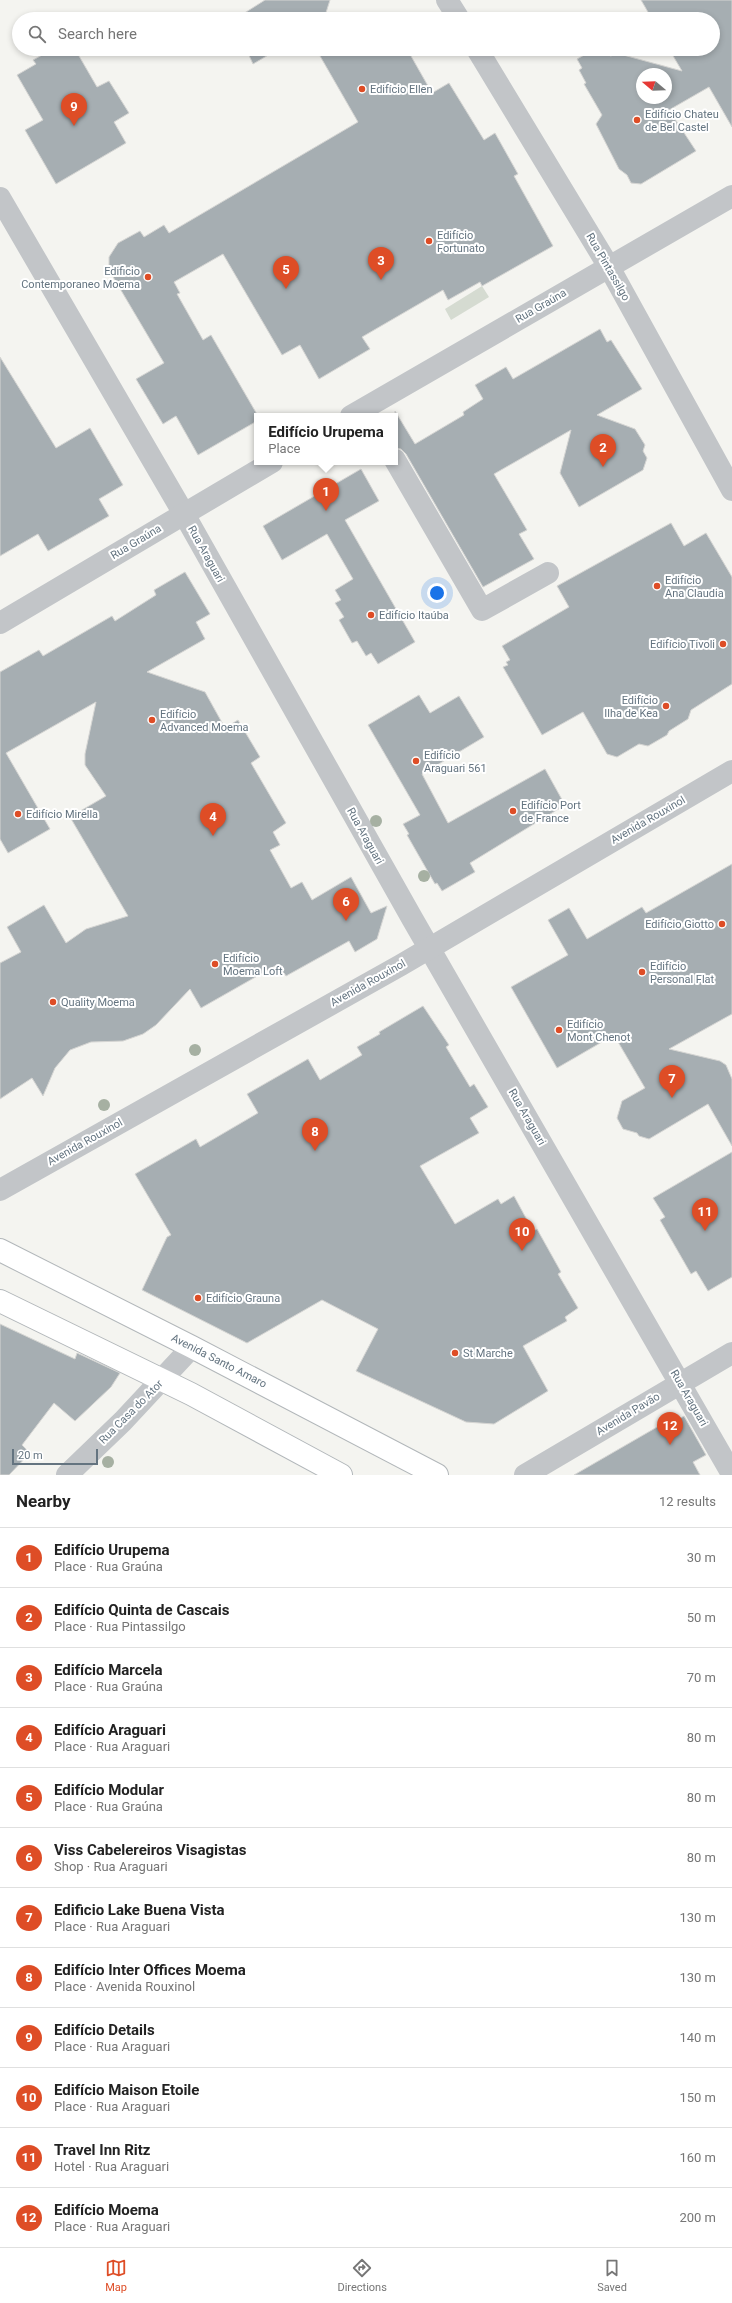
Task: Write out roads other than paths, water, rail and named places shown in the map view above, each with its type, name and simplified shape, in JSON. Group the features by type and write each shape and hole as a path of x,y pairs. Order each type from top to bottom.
{"main road":[{"name":"Avenida Santo Amaro","path":"0,1250 192,1347 437,1475"},
{"path":"0,1301 163,1380 341,1475"}],"street":[{"path":"447,0 455,12"},
{"name":"Rua Pintassilgo","path":"481,56 609,267 732,490"},
{"name":"Rua Graúna","path":"362,413 732,196"},
{"name":"Rua Araguari","path":"0,198 184,514 429,948 681,1383 732,1474"},
{"name":"Rua Graúna","path":"0,623 267,465"},
{"path":"398,465 482,610 548,573"},
{"name":"Avenida Rouxinol","path":"0,1190 429,948 732,771"},
{"name":"Rua Casa do Ator","path":"67,1475 163,1380 192,1347"},
{"name":"Avenida Pavão","path":"525,1475 732,1353"}],"place":[{"name":"Edifício Ellen","path":"362,89"},
{"name":"Edifício Chateu de Bel Castel","path":"637,120"},
{"name":"Edifício Details","path":"74,126"},
{"name":"Edifício Fortunato","path":"429,241"},
{"name":"Edificio Contemporaneo Moema","path":"148,277"},
{"name":"Edifício Marcela","path":"381,280"},
{"name":"Edifício Modular","path":"286,289"},
{"name":"Edifício Quinta de Cascais","path":"603,467"},
{"name":"Edifício Urupema","path":"326,511"},
{"name":"Edifício Ana Claudia","path":"657,586"},
{"name":"Edifício Itaúba","path":"371,615"},
{"name":"Edifício Tivoli","path":"723,644"},
{"name":"Edifício Ilha de Kea","path":"666,706"},
{"name":"Edifício Advanced Moema","path":"152,720"},
{"name":"Edifício Araguari 561","path":"416,761"},
{"name":"Edifício Port de France","path":"513,811"},
{"name":"Edifício Mirella","path":"18,814"},
{"name":"Edifício Araguari","path":"213,836"},
{"name":"Viss Cabelereiros Visagistas","path":"346,921"},
{"name":"Edifício Giotto","path":"722,924"},
{"name":"Edifício Moema Loft","path":"215,964"},
{"name":"Edifício Personal Flat","path":"642,972"},
{"name":"Quality Moema","path":"53,1002"},
{"name":"Edifício Mont Chenot","path":"559,1030"},
{"name":"Edificio Lake Buena Vista","path":"672,1098"},
{"name":"Edifício Inter Offices Moema","path":"315,1151"},
{"name":"Travel Inn Ritz","path":"705,1231"},
{"name":"Edifício Maison Etoile","path":"522,1251"},
{"name":"Edifício Grauna","path":"198,1298"},
{"name":"St Marche","path":"455,1353"},
{"name":"Edifício Moema","path":"670,1445"}]}
